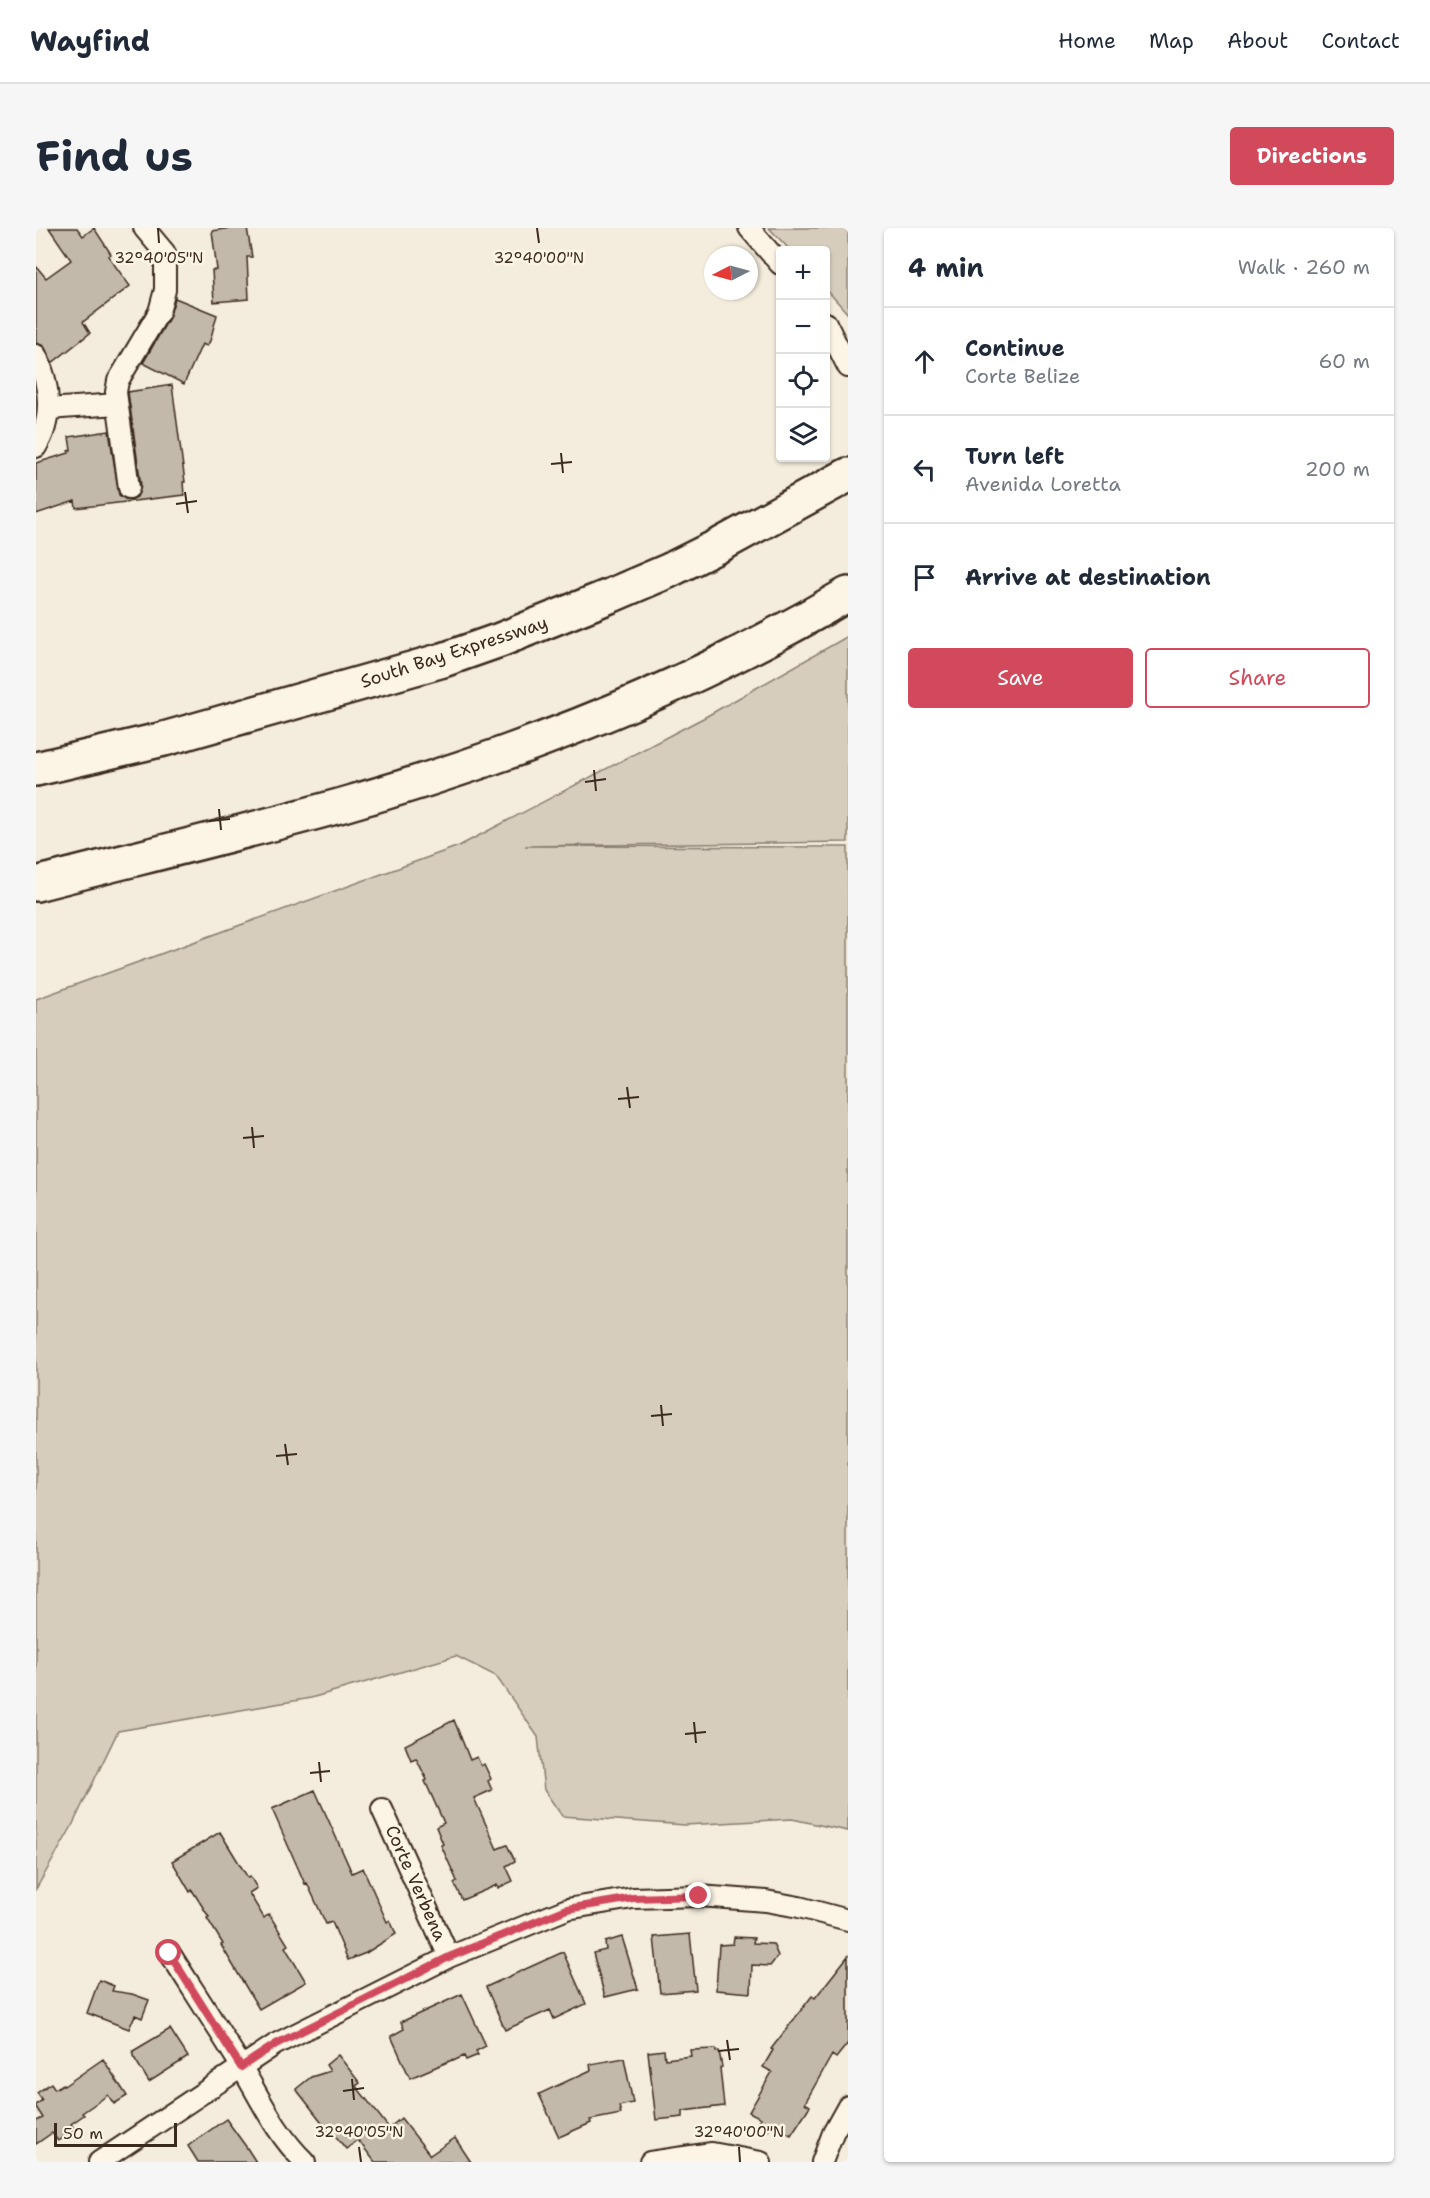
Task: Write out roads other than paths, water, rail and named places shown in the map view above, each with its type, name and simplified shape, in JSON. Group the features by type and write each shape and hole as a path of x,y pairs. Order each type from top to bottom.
{"highway":[{"name":"South Bay Expressway","path":"36,769 164,739 443,660 510,636 612,595 722,544 848,475"},
{"path":"36,884 329,808 462,767 626,704 777,635 848,594"}],"street":[{"path":"129,488 117,404 118,381 159,312 165,290 165,253 144,228"},
{"path":"749,228 776,259"},
{"path":"830,333 848,367"},
{"path":"36,354 47,381 48,409 42,438 36,447"},
{"path":"48,409 117,404"},
{"name":"Corte Verbena","path":"382,1809 449,1957"},
{"path":"99,2162 276,2044 449,1957 567,1909 633,1898 733,1897 799,1907 848,1920"},
{"path":"169,1953 241,2067 286,2144 304,2162"},
{"path":"822,2162 833,2133 848,2106"},
{"path":"650,2162 712,2153 762,2162"}]}
